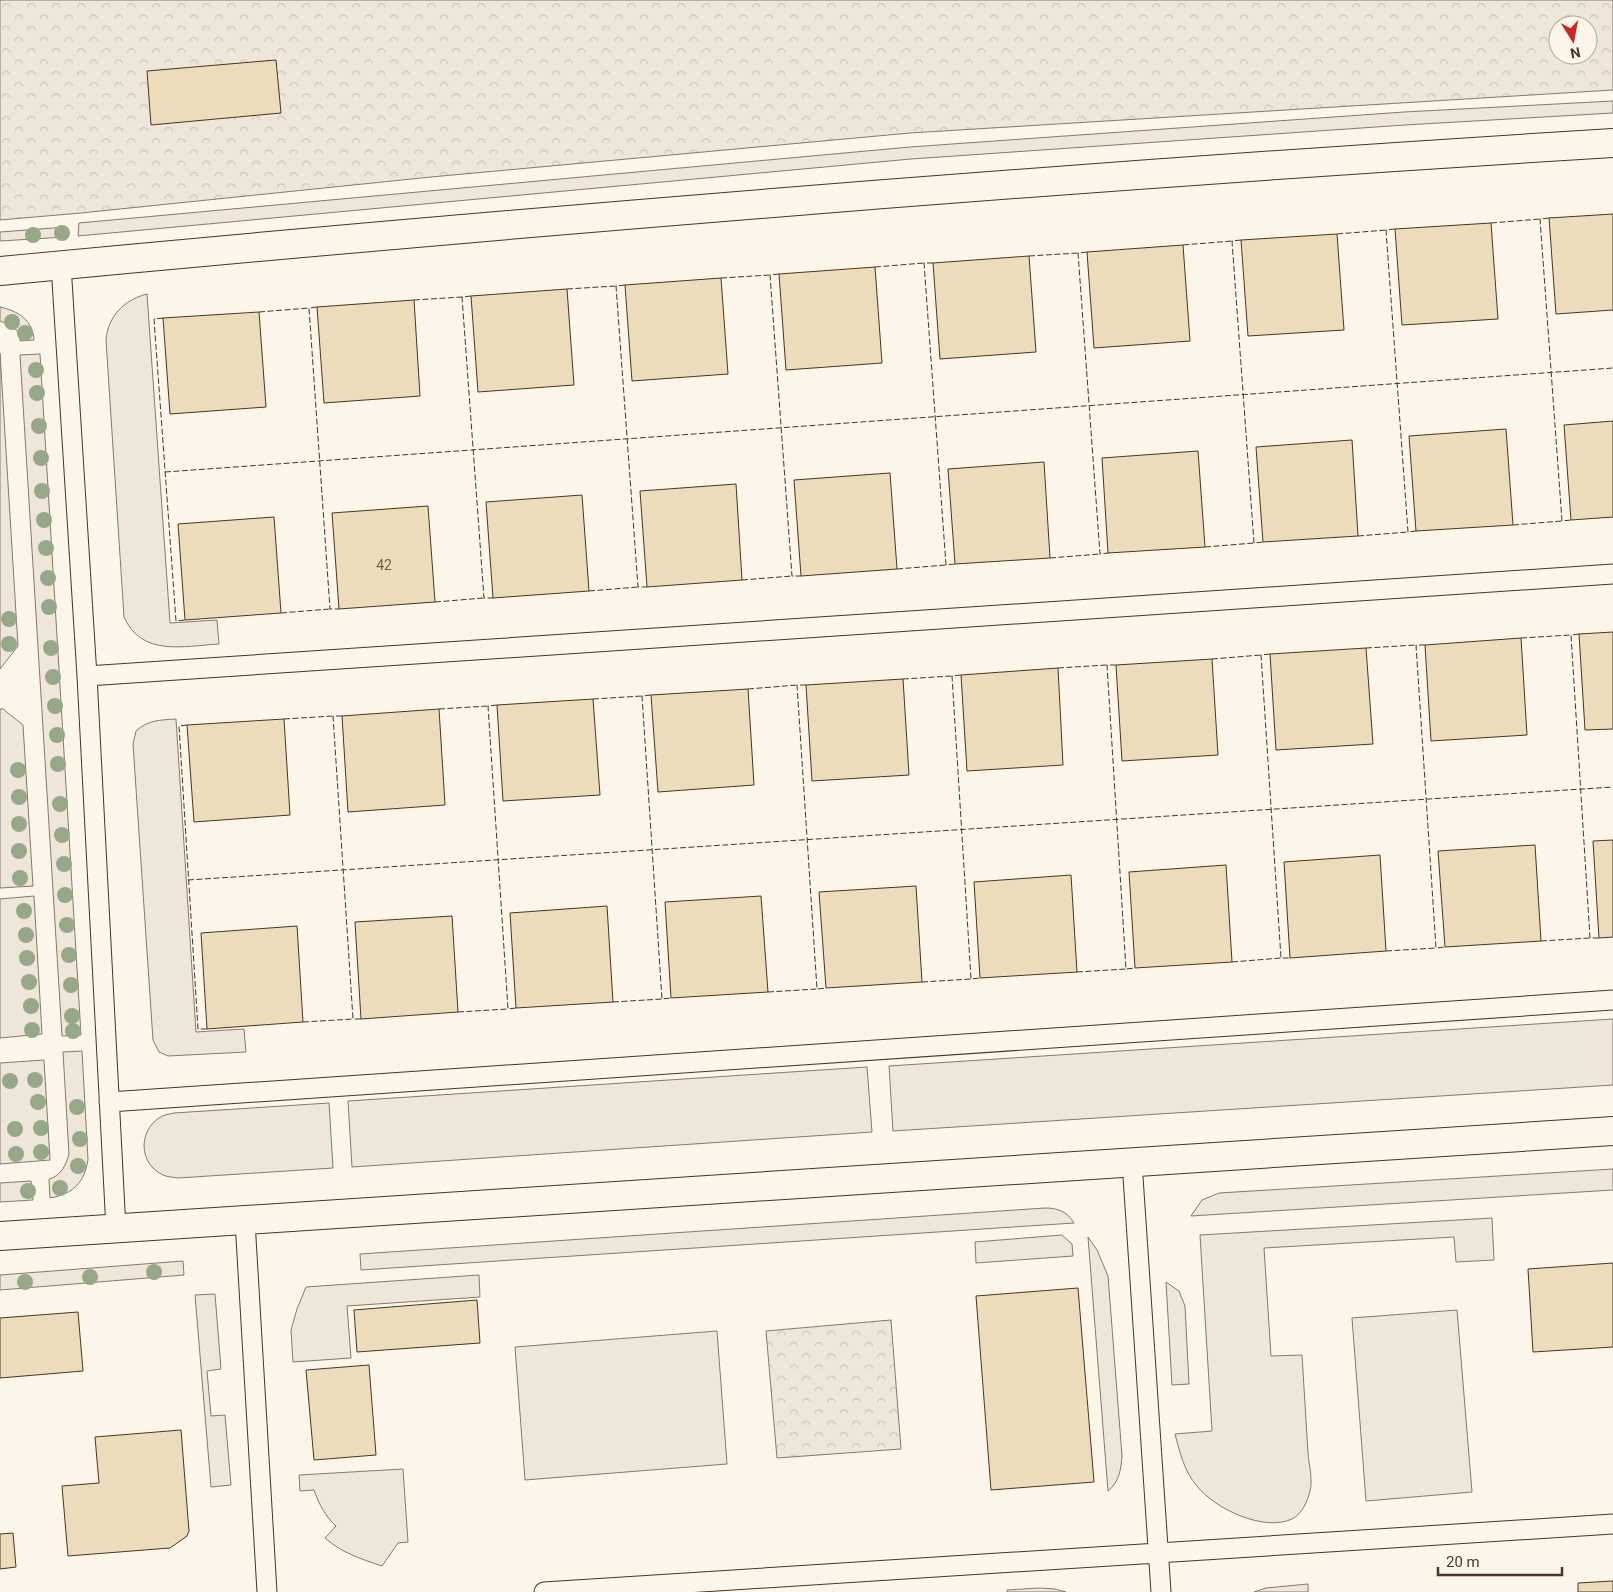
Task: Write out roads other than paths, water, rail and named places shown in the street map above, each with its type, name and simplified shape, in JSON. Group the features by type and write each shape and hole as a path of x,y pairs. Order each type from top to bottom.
{"street":[{"path":"0,271 910,191 1613,143"},
{"path":"0,1236 1613,1131"}],"lane":[{"path":"61,265 87,676 116,1229"},
{"path":"87,676 1613,574"},
{"path":"109,1102 1613,1000"},
{"path":"1132,1162 1161,1592"},
{"path":"245,1220 267,1592"},
{"path":"544,1592 1613,1524"}]}
